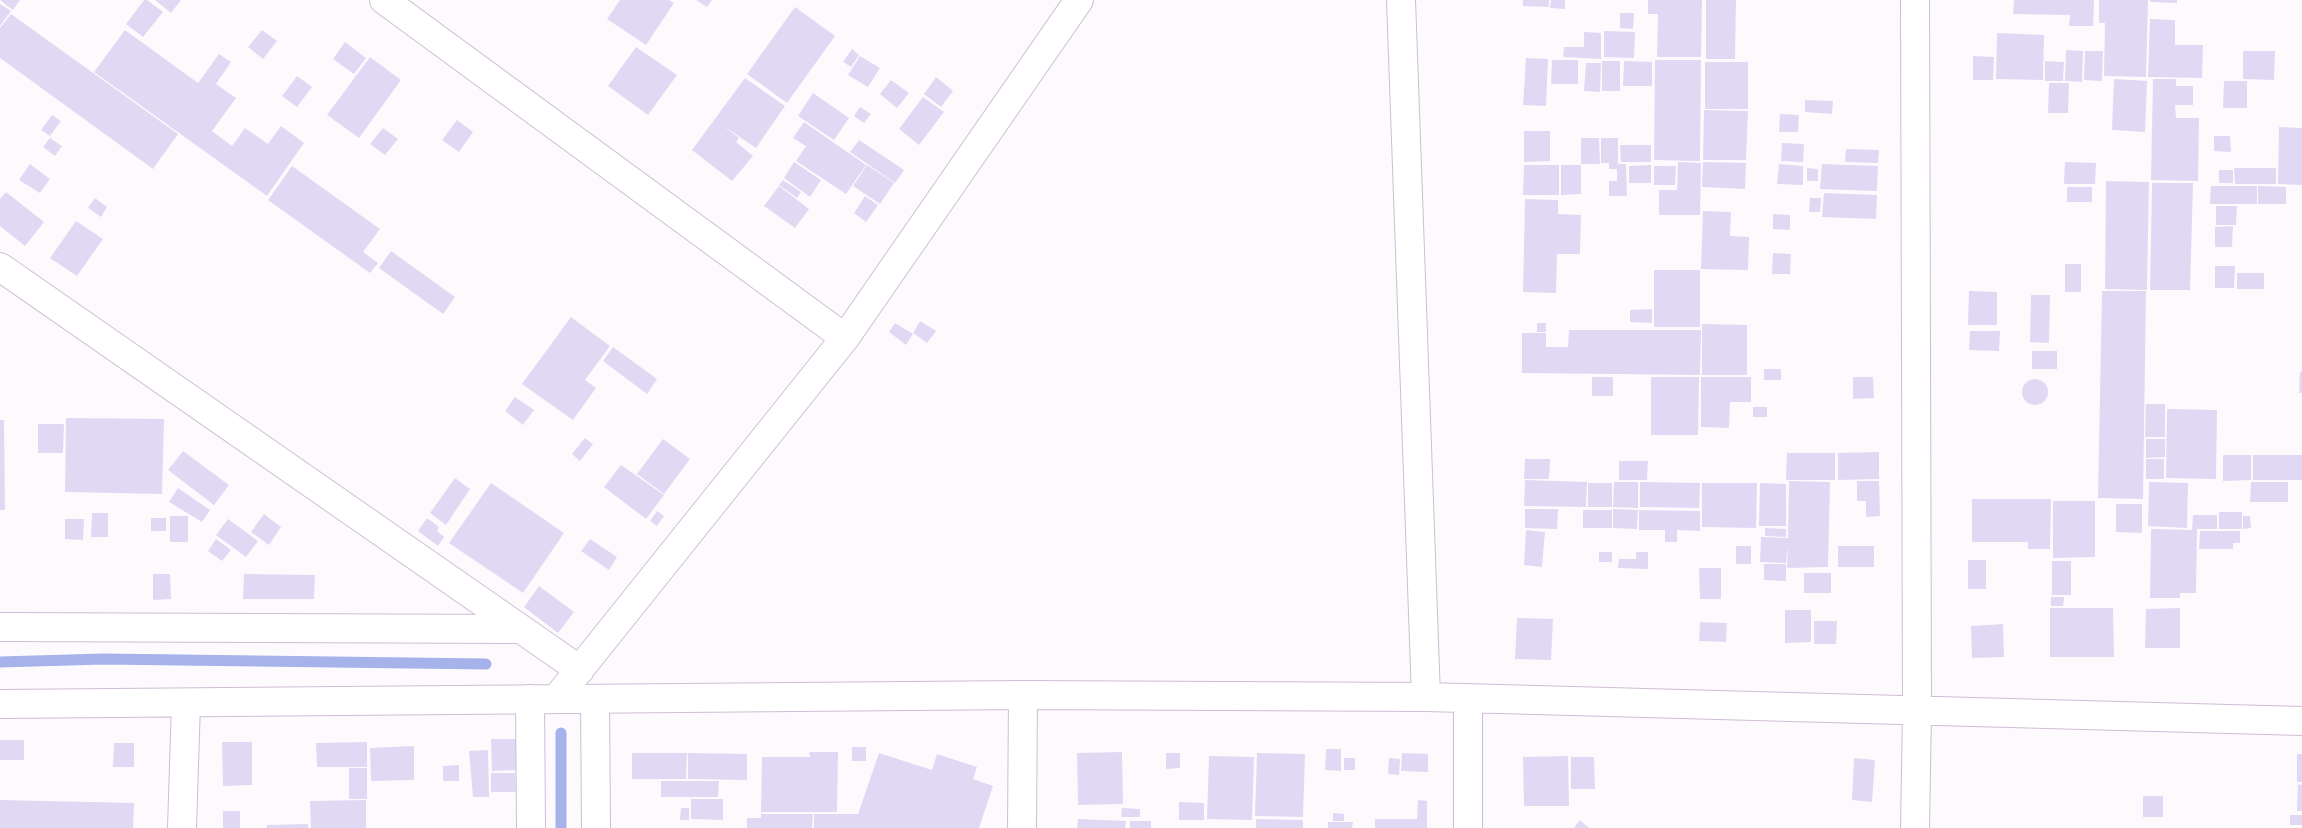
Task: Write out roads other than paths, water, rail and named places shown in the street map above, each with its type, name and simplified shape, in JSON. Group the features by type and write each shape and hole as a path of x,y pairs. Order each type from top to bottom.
{"street":[{"path":"384,0 845,338"},
{"path":"531,828 543,699 580,670 845,338 1079,0"},
{"path":"1401,0 1426,697"},
{"path":"1915,0 1917,711 1915,828"},
{"path":"0,267 580,670"},
{"path":"0,627 522,629"},
{"path":"1022,695 1022,828"},
{"path":"0,704 1022,695 1426,697 2302,722"},
{"path":"1468,698 1468,828"},
{"path":"596,699 596,828"},
{"path":"182,828 186,703"}],"waterway":[{"path":"0,662 104,659 486,664"},
{"path":"561,733 561,828"}]}
